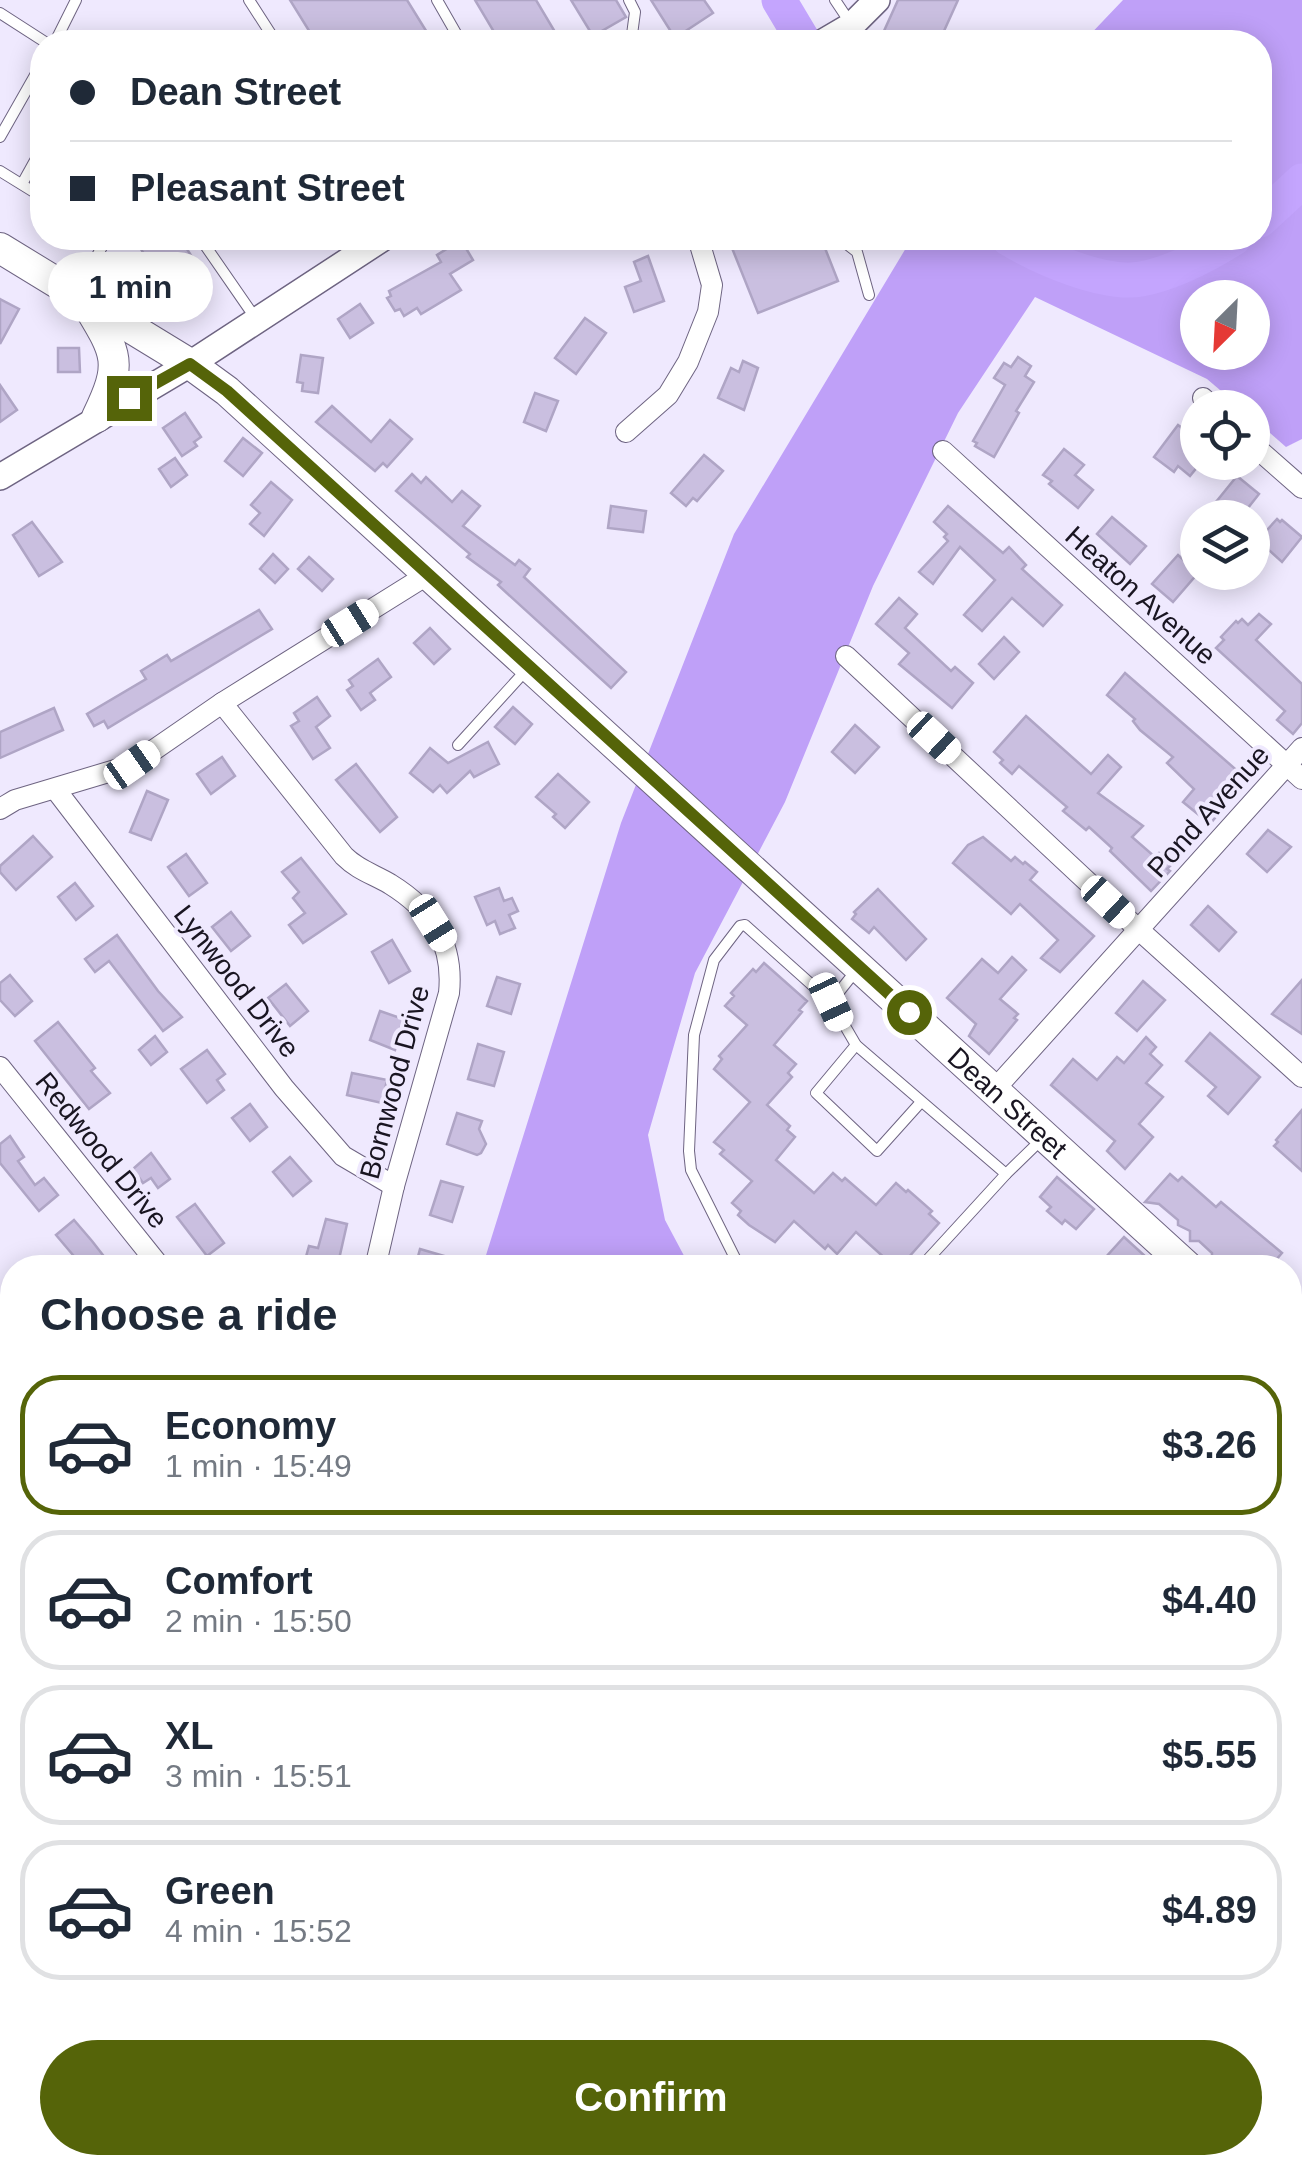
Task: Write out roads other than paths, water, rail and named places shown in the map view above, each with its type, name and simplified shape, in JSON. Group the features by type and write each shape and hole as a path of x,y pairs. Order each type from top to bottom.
{"main road":[{"name":"Dean Street","path":"0,248 190,364 227,391 1175,1255"},
{"path":"80,296 110,342 115,363 112,385 97,417"}],"street":[{"path":"841,30 877,0"},
{"path":"0,477 190,364 365,250"},
{"path":"626,432 668,395 688,362 708,312 712,285 702,250"},
{"name":"Heaton Avenue","path":"942,451 1294,772"},
{"path":"1270,460 1302,488"},
{"path":"0,810 15,800 132,765 222,703 427,574"},
{"path":"846,656 1138,930 1302,1077"},
{"name":"Bornwood Drive","path":"222,703 344,856 356,868 387,882 414,901 445,943 452,970 449,993 378,1255"},
{"name":"Pond Avenue","path":"994,1090 1138,930 1294,772 1302,748"},
{"name":"Lynwood Drive","path":"56,790 319,1129 343,1156 394,1186"},
{"name":"Redwood Drive","path":"0,1066 151,1255"}],"lane":[{"path":"60,30 76,0"},
{"path":"249,0 268,30"},
{"path":"437,0 454,30"},
{"path":"629,0 635,12 633,30"},
{"path":"835,0 835,30"},
{"path":"0,14 30,32"},
{"path":"0,136 30,84"},
{"path":"22,184 30,170"},
{"path":"0,171 30,189"},
{"path":"80,296 101,250"},
{"path":"208,250 257,320"},
{"path":"854,250 868,294"},
{"path":"458,745 529,667"},
{"path":"734,1255 691,1170 689,1152 694,1035 714,960 740,926 745,925 831,1002 856,1045 1006,1174"},
{"path":"831,1002 859,967"},
{"path":"856,1045 816,1093 877,1151 921,1102"},
{"path":"932,1255 1045,1136"}],"waterway":[{"path":"779,0 797,30"},
{"path":"1272,209 1302,181"},
{"path":"1031,250 1072,268 1126,280 1177,268 1213,250"}]}
